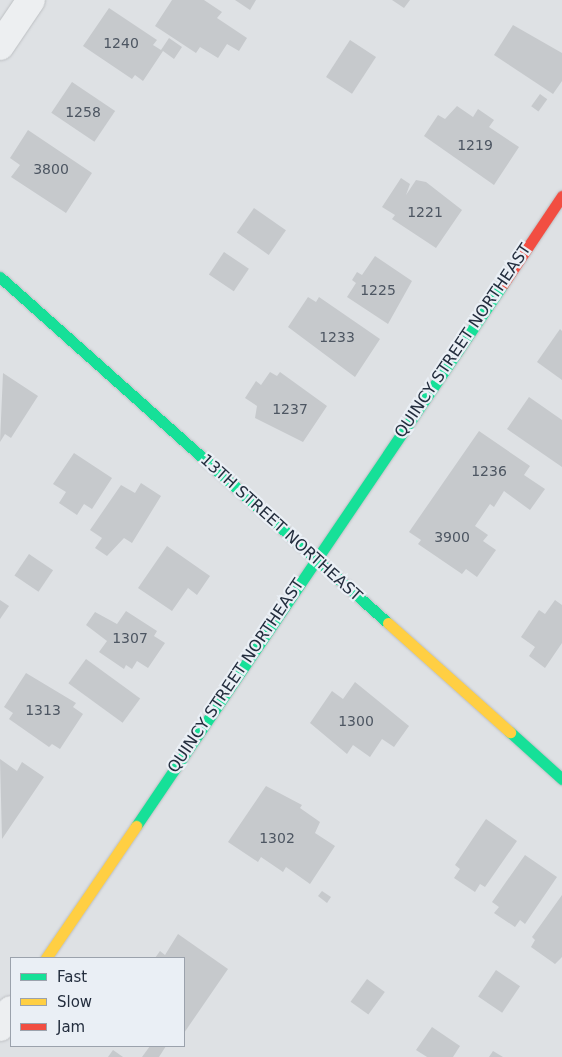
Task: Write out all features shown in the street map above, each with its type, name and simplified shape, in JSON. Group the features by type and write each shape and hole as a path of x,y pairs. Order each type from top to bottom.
{"street":[{"path":"0,46 31,0"},
{"name":"QUINCY STREET NORTHEAST","path":"47,957 562,196"},
{"name":"13TH STREET NORTHEAST","path":"0,277 562,780"},
{"path":"0,1027 10,1012"}],"building":[{"path":"172,0 204,0 222,12 217,18 247,38 239,51 227,44 218,58 200,47 196,53 155,26"},
{"path":"235,0 256,0 250,10"},
{"path":"392,0 410,0 404,8"},
{"path":"109,8 157,40 153,45 161,50 169,38 182,47 174,59 163,51 143,81 135,75 132,79 83,46"},
{"path":"513,25 562,53 562,81 553,94 494,55"},
{"path":"350,40 376,57 352,94 326,77"},
{"path":"72,82 115,111 94,142 51,113"},
{"path":"540,94 547,99 538,111 531,106"},
{"path":"457,106 473,117 478,109 494,120 489,127 519,147 494,185 424,136 438,115 445,119"},
{"path":"28,130 92,173 66,213 11,177 20,165 10,158"},
{"path":"401,178 410,184 406,195 416,180 426,182 462,210 436,248 392,219 395,215 382,207"},
{"path":"254,208 286,230 269,255 237,233"},
{"path":"224,252 249,269 234,291 209,274"},
{"path":"375,256 412,281 388,324 347,297 356,283 352,280 357,272 362,275"},
{"path":"308,297 316,302 319,297 380,339 355,377 288,327"},
{"path":"560,329 562,331 562,380 537,362"},
{"path":"270,372 277,376 280,372 327,406 303,442 255,418 257,406 245,398 256,381 261,385"},
{"path":"3,373 38,396 11,438 5,434 0,442"},
{"path":"529,397 562,420 562,467 507,429"},
{"path":"479,431 530,466 524,475 545,489 530,510 504,491 494,507 490,504 475,526 488,535 483,541 496,550 477,577 466,569 462,574 418,544 421,540 409,532"},
{"path":"74,453 112,478 92,509 84,504 77,515 59,503 66,492 53,484"},
{"path":"141,483 161,496 132,543 124,538 107,556 95,548 102,538 90,530 121,485 135,493"},
{"path":"167,546 210,576 197,595 188,588 172,611 138,588"},
{"path":"29,554 53,570 39,592 14,576"},
{"path":"0,600 9,606 0,619"},
{"path":"555,600 562,605 562,643 545,668 529,656 535,647 521,637 539,610 545,614"},
{"path":"126,611 157,631 154,636 165,643 148,668 137,661 132,669 126,665 124,669 99,652 107,641 86,625 95,612 117,624"},
{"path":"86,659 140,698 123,723 68,683"},
{"path":"26,673 76,703 73,707 83,714 60,749 52,744 49,747 9,719 13,713 4,707"},
{"path":"355,682 409,726 394,747 382,739 370,757 353,745 347,754 310,723 332,691 343,699"},
{"path":"0,759 17,771 22,762 44,777 2,839"},
{"path":"266,786 302,805 300,808 320,822 315,833 335,846 310,884 286,867 283,872 261,857 258,862 228,842"},
{"path":"486,819 517,841 485,887 480,884 475,892 454,878 460,869 455,865"},
{"path":"525,855 557,877 525,924 520,920 515,927 494,913 499,907 492,902"},
{"path":"322,891 331,897 327,903 318,896"},
{"path":"562,895 562,957 555,964 531,947 535,940 532,937"},
{"path":"178,934 228,969 185,1032 185,957 156,957 160,951 165,955"},
{"path":"496,970 520,986 502,1013 478,997"},
{"path":"367,979 385,992 368,1015 351,1002"},
{"path":"432,1027 460,1046 453,1057 427,1057 416,1050"},
{"path":"149,1047 165,1047 159,1057 142,1057"},
{"path":"113,1050 123,1057 108,1057"},
{"path":"493,1051 503,1057 489,1057"}],"traffic: fast":[{"path":"0,277 388,623"},
{"path":"136,826 503,284"},
{"path":"510,732 562,779"}],"traffic: slow":[{"path":"388,623 510,732"},
{"path":"47,957 136,826"}],"traffic: jam":[{"path":"503,284 562,196"}]}
